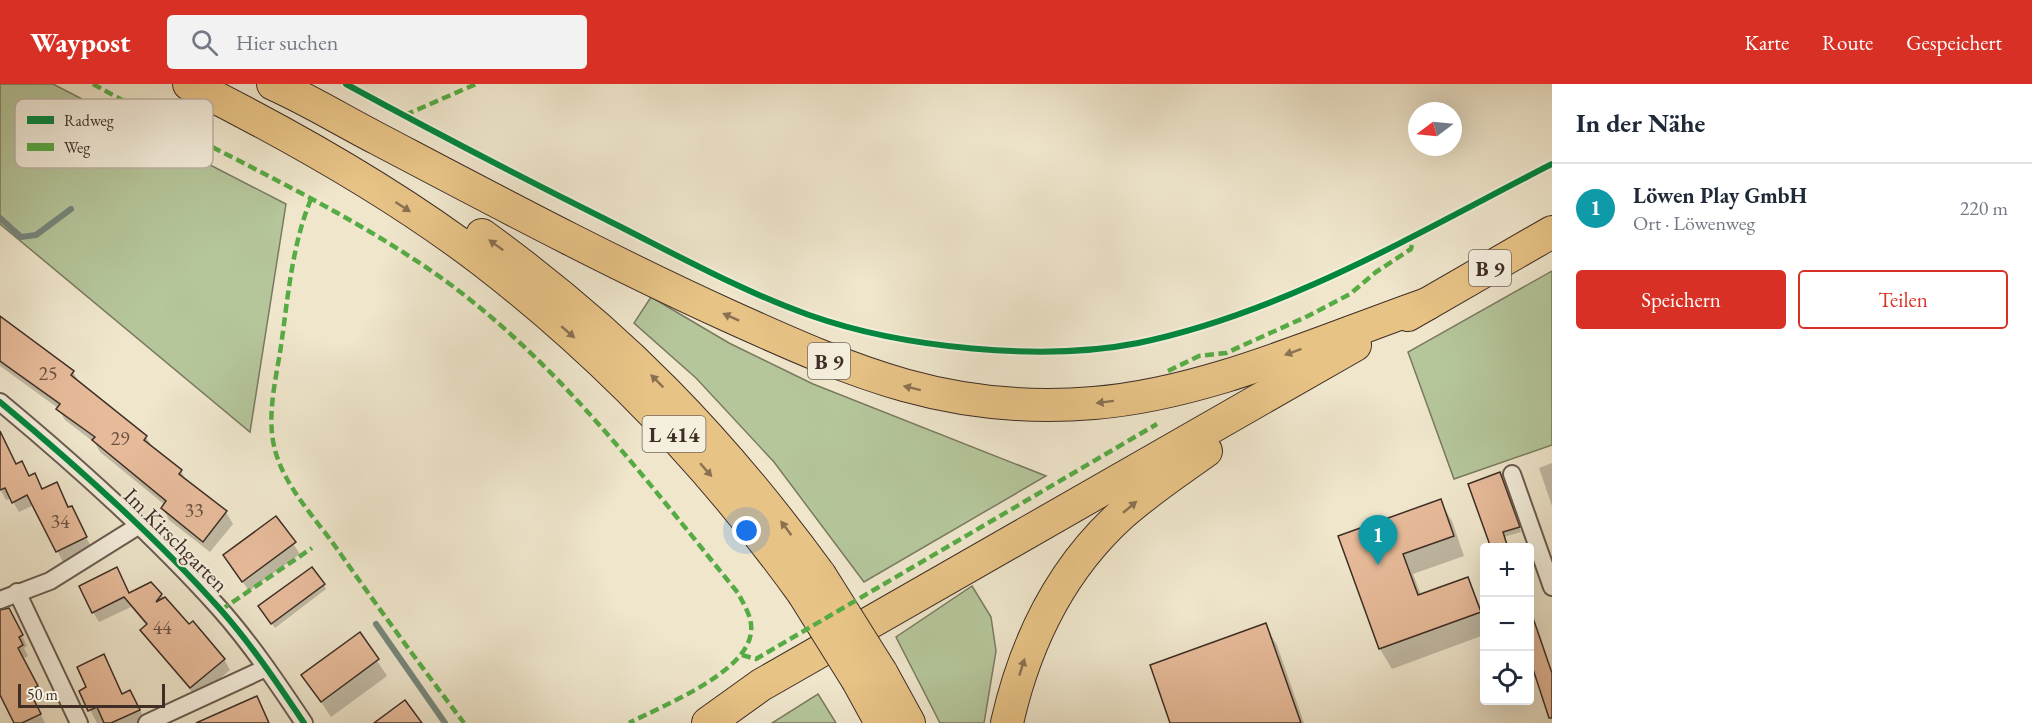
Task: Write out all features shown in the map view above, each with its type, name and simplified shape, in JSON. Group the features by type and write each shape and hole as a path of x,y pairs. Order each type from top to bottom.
{"highway":[{"name":"L 414","path":"189,84 361,180 482,261 532,301 601,362 674,434 741,511 811,584"},
{"name":"L 414","path":"231,84 342,146 411,188 534,273 588,316 631,355 712,439 779,519 873,700 909,723"},
{"name":"B 9","path":"273,84 676,292 840,366 911,388 947,396 1030,405 1095,403 1135,398 1214,380 1427,304"},
{"name":"B 9","path":"708,723 761,685 1552,232"},
{"name":"B 9","path":"1007,723 1024,660 1037,629 1066,579 1101,534 1144,496 1338,355"}],"street":[{"name":"Im Kirschgarten","path":"0,402 81,470 221,610 266,668 304,723"},
{"path":"1512,474 1552,587"},
{"path":"0,600 50,581 138,526"},
{"path":"17,592 79,723"},
{"path":"147,723 266,668"}],"green space":[{"path":"0,84 53,84 82,99 15,99 15,168 213,166 286,204 250,432 0,224"},
{"path":"1552,271 1552,445 1454,479 1408,352"},
{"path":"651,297 729,343 813,384 1046,476 864,582 774,462 696,378 634,323"},
{"path":"972,586 991,617 996,651 984,723 940,723 896,637"},
{"path":"818,694 836,723 772,723"}],"building":[{"path":"0,316 74,371 71,375 147,436 144,440 182,470 179,474 227,511 203,542 161,508 166,501 92,440 95,437 56,409 60,404 0,361"},
{"path":"0,431 16,464 22,461 29,476 35,473 42,489 57,482 68,507 72,506 87,537 56,552 27,495 12,503 5,488 0,490"},
{"path":"1500,472 1520,527 1503,532 1506,543 1489,543 1468,484"},
{"path":"1441,499 1454,536 1403,554 1418,595 1468,577 1480,612 1379,649 1338,536"},
{"path":"276,516 296,542 242,582 223,555"},
{"path":"117,567 129,593 151,582 162,594 156,602 165,597 189,624 193,621 225,659 190,688 140,630 147,624 124,597 92,613 79,586"},
{"path":"312,567 325,584 271,624 258,606"},
{"path":"9,608 23,635 19,637 23,645 18,648 38,686 29,690 41,714 22,723 14,723 0,695 0,610"},
{"path":"1534,621 1552,673 1552,718 1549,718 1534,672"},
{"path":"1266,623 1301,723 1170,723 1150,665"},
{"path":"360,632 379,659 321,702 301,675"},
{"path":"104,654 122,694 130,690 140,710 111,723 104,723 97,707 88,711 79,691 86,687 77,667"},
{"path":"257,696 269,723 196,723"},
{"path":"405,700 422,723 374,723"}],"waterway":[{"path":"0,218 21,237 36,235 71,209"},
{"path":"376,624 445,723"}],"marked path":[{"path":"93,84 120,99"},
{"path":"405,115 476,84"},
{"path":"213,148 308,197 393,246 477,305 519,342 596,422 738,593 748,612 751,632 746,647 735,661 681,698 629,723"},
{"path":"311,199 295,253 275,385 271,424 275,450 285,476 300,500 464,723"},
{"path":"1168,371 1199,356 1226,353 1308,316 1350,294 1376,272 1411,249 1413,239 1417,235"},
{"path":"742,655 756,659 1157,424"},
{"path":"221,610 312,548"}],"cycle path":[{"path":"346,84 541,187 707,270 783,305 809,315 886,336 972,348 1016,351 1100,349 1138,343 1246,312 1351,267 1552,164"},
{"path":"0,402 114,501 194,581 243,636 304,723"}],"place":[{"name":"Löwen Play GmbH","path":"1378,565"}]}
